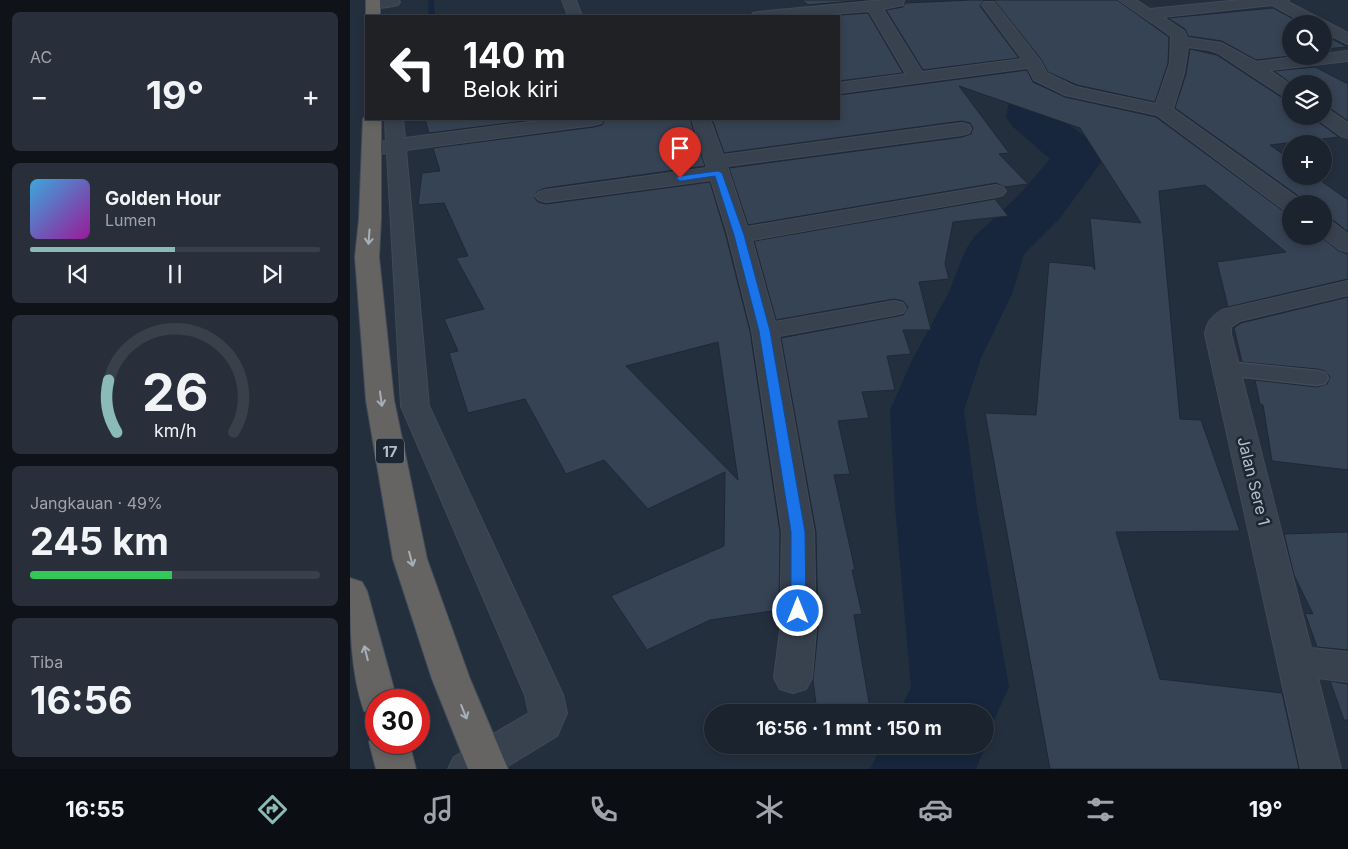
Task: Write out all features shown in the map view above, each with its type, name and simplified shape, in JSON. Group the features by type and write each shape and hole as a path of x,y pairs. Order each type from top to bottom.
{"highway":[{"name":"17","path":"373,120 387,138 370,199 367,257 380,400 410,559 480,766"},
{"path":"350,591 375,689"},
{"path":"392,754 396,769"}],"street":[{"path":"569,0 575,15"},
{"path":"770,15 874,6 898,2 897,0"},
{"path":"1126,0 1179,34 1181,42 1175,71 1163,111"},
{"path":"1148,14 1277,0 1303,15"},
{"path":"989,5 1037,69 1072,91 1163,111 1282,197"},
{"path":"373,7 393,6"},
{"path":"874,6 917,78"},
{"path":"1332,30 1348,39"},
{"path":"1181,42 1216,46 1252,66 1282,87"},
{"path":"1252,66 1348,56"},
{"path":"840,88 917,78 1037,69"},
{"path":"480,766 543,724 548,713 544,695 415,406 400,196 387,138 430,141 586,120"},
{"path":"701,120 739,235 765,331 798,532 798,630 793,678"},
{"path":"1332,121 1348,132"},
{"path":"546,196 962,129"},
{"path":"739,235 996,191"},
{"path":"370,199 400,196"},
{"path":"1332,233 1348,245"},
{"path":"370,288 406,283"},
{"name":"Jalan Sere 1","path":"1321,769 1218,334 1219,324 1231,315 1348,288"},
{"path":"765,331 894,308"},
{"path":"373,320 409,314"},
{"path":"1297,662 1348,667"}],"lane":[{"path":"1227,369 1317,378"}],"building":[{"path":"802,0 864,0 808,5"},
{"path":"984,0 980,6 1019,58 923,70 886,10 903,7 905,3"},
{"path":"994,0 1117,0 1169,37 1168,63 1155,102 1077,85 1048,72 1040,58"},
{"path":"1273,8 1286,15 1282,15 1282,57 1256,60 1222,41 1188,36 1185,29 1168,18"},
{"path":"868,13 903,73 840,81 840,15"},
{"path":"1332,39 1347,47 1332,48"},
{"path":"1190,49 1217,55 1282,98 1282,125 1322,125 1339,137 1332,138 1332,135 1282,135 1282,144 1270,145 1282,154 1282,184 1175,108 1186,74"},
{"path":"1315,67 1331,75 1282,75 1282,77 1274,71"},
{"path":"1027,70 1033,82 1065,97 1156,117 1282,210 1282,245 1331,245 1339,251 1348,254 1348,279 1228,307 1217,262 1286,252 1205,185 1159,191 1180,419 1201,420 1240,531 1116,532 1160,679 1282,693 1299,769 1050,769 985,413 1036,415 1049,262 1092,266 1095,270 1090,218 1141,223 1080,128 959,86 1009,153 999,154 1028,184 1005,187 996,183 748,225 729,168 962,137 971,134 973,128 970,123 962,121 724,153 712,120 840,120 840,95"},
{"path":"1332,76 1348,84 1348,121 1332,110"},
{"path":"425,120 533,120 429,133"},
{"path":"604,120 690,120 705,166 546,188 538,191 534,197 538,202 546,204 710,182 750,331 780,532 779,610 710,620 647,650 611,596 724,546 725,472 648,509 604,460 566,474 525,399 468,413 449,353 458,351 444,319 484,309 456,258 468,256 444,203 418,205 422,173 440,171 433,148 602,125","holes":["718,342 738,480 626,366"]},
{"path":"1283,185 1327,185 1348,200 1348,232 1332,220 1332,195 1297,195"},
{"path":"995,199 1008,216 953,222 945,264 949,279 919,282 931,330 903,330 911,354 887,356 895,390 862,392 869,418 838,421 850,474 834,475 855,570 852,570 862,614 854,615 869,704 816,704 813,680 818,631 816,532 781,338 903,315 908,307 903,301 894,299 776,320 754,241"},
{"path":"1348,297 1348,470 1272,461 1263,405 1260,404 1255,380 1317,387 1327,384 1330,377 1325,371 1317,369 1242,362 1234,328 1241,323"},
{"path":"1348,532 1348,650 1317,647 1305,613 1313,614 1294,575 1284,534"},
{"path":"1330,681 1348,684 1348,720 1344,720"}],"waterway":[{"path":"431,0 432,15"},
{"path":"953,704 960,687 936,507 927,410 947,358 980,294 996,249 1040,206 1079,157 1030,117 1034,91 1076,67 1113,59 1146,36 1072,6 1051,0"},
{"path":"923,769 930,754"}],"route":[{"path":"680,178 718,173 739,235 765,331 798,532 798,611"}]}
